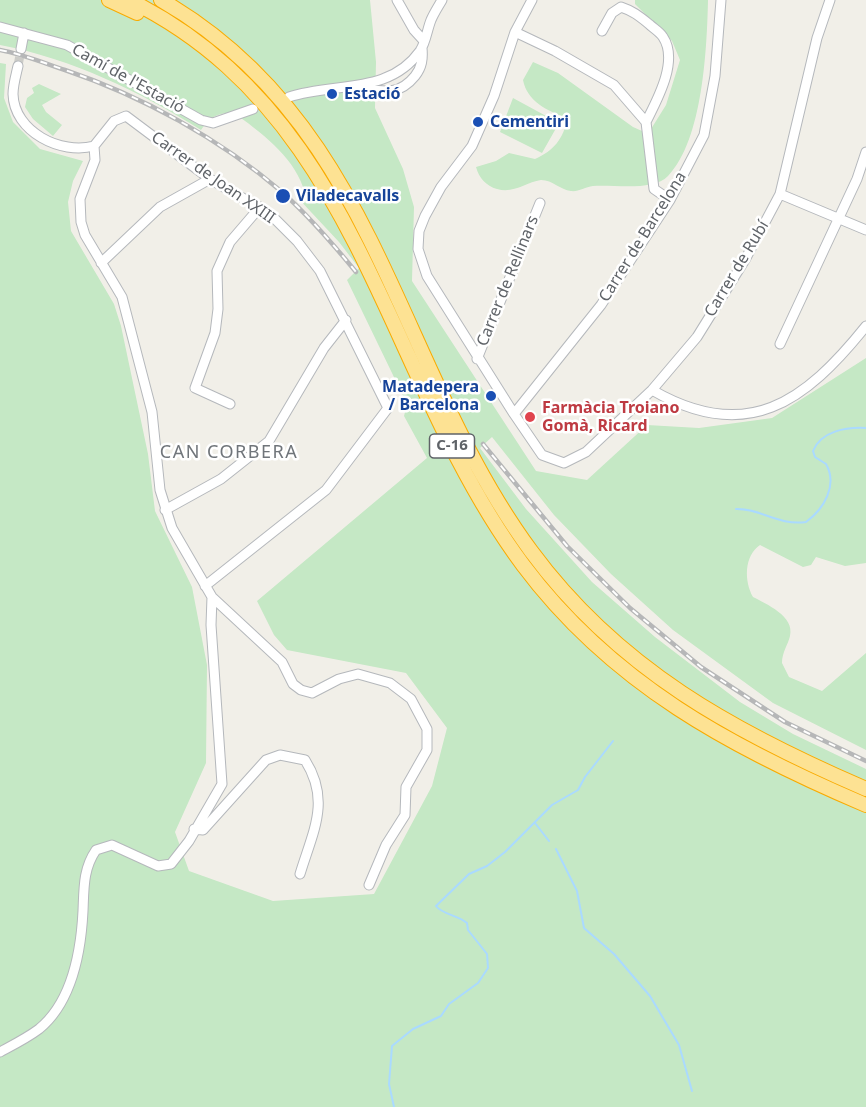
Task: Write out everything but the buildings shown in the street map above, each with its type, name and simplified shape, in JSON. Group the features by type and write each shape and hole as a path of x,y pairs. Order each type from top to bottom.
{"highway":[{"path":"109,0 155,23 197,51 233,80 286,130"},
{"name":"C-16","path":"129,0 182,31 240,77 286,130 318,174 341,214 477,495 503,537 542,589 616,664 669,704 746,750 866,805"},
{"name":"C-16","path":"163,1 198,24 249,67 308,132 354,207 482,471 517,531 564,592 626,653 693,703 768,745 866,789"}],"street":[{"path":"348,86 376,92 396,92 408,85 421,68 423,45 397,0"},
{"path":"289,97 312,89 379,82 392,77 406,68 423,45 442,0"},
{"path":"514,414 477,359 422,266 418,239 422,224 441,187 472,146 494,96 515,32 532,0"},
{"name":"Carrer de Barcelona","path":"514,414 601,304 670,200 704,135 715,76 722,0"},
{"name":"Carrer de Rubí","path":"514,414 542,455 564,463 586,452 652,390 697,337 746,258 780,194 817,38 830,0"},
{"path":"602,31 612,14 621,7 635,11 663,37 668,51 668,66 658,99 646,122"},
{"name":"Camí de l'Estació","path":"0,27 67,45 201,120 213,123 253,109"},
{"path":"515,32 555,51 614,85 646,122 654,189 670,200"},
{"path":"21,49 24,33"},
{"path":"18,66 13,95 20,116 31,129 46,141 63,146 80,150 94,146 94,160 80,198 79,211 86,235 122,297 152,412 160,490 165,510 172,528 205,586 212,597 282,662 293,684 301,690 312,693 339,679 357,674 390,683 411,699 427,729 427,750 406,787 405,815 386,845 369,885"},
{"name":"Carrer de Joan XXIII","path":"94,146 114,121 126,116 210,179 270,214 309,254 346,320 388,408 326,490 205,586"},
{"path":"780,344 857,179 866,152"},
{"path":"101,263 160,207 210,179"},
{"path":"780,194 866,230"},
{"name":"Carrer de Rellinars","path":"477,359 540,203"},
{"path":"230,404 195,388 215,333 218,309 217,271 230,243 260,207"},
{"path":"165,510 221,479 269,441 324,348 346,320"},
{"path":"652,390 671,401 710,414 744,415 778,406 814,382 837,362 866,326"},
{"path":"0,1053 40,1028 55,1013 67,990 81,938 85,869 96,850 112,845 165,867 176,859 222,784 211,625 212,597"},
{"path":"194,829 203,830 266,760 280,755 305,760 315,776 320,800 300,874"}],"green space":[{"path":"0,0 370,0 376,62 375,108 403,169 414,207 412,281 536,471 587,480 647,425 699,428 772,418 866,358 866,563 845,566 816,557 811,565 803,567 760,545 748,562 747,576 753,597 772,607 788,622 790,636 782,663 789,677 822,691 866,653 866,750 773,703 673,630 611,574 554,515 492,437 480,448 526,509 592,582 655,637 740,702 793,734 866,769 866,1107 0,1107 0,63 6,64 4,98 13,122 40,149 83,161 73,181 68,202 71,231 114,304 121,326 148,454 155,511 192,587 207,665 206,763 175,832 189,871 273,901 374,894 432,786 447,728 406,673 287,650 274,635 257,601 427,458 404,416 407,404 347,280 359,268 339,242 297,197 303,187 298,175 283,154 233,112 214,116 201,130 154,102 104,78 53,59 0,45"},
{"path":"635,0 708,0 704,67 696,117 680,160 668,176 661,181 643,186 593,186 574,191 541,180 509,190 493,188 486,184 476,167 496,161 509,153 535,159 557,143 566,125 567,118 539,104 525,87 523,80 533,62 558,73 633,127 642,131 651,129 666,105 680,60 672,41 635,4"},
{"path":"39,84 61,94 42,105 46,112 62,125 53,136 33,119 25,107 27,98 34,93 32,88"},
{"path":"513,98 559,123 542,153 500,132"}],"waterway":[{"path":"736,509 753,511 787,522 806,522 813,517 823,503 830,488 826,464 815,457 813,451 817,444 835,432 850,428 866,428"},
{"path":"394,1107 389,1084 392,1046 413,1029 441,1016 449,1004 478,983 488,968 487,954 468,930 467,923 436,906 469,874 487,866 505,852 552,805 578,790 585,777 613,741"},
{"path":"535,823 549,841"},
{"path":"556,849 577,891 584,928 614,954 650,996 679,1045 692,1091"}],"tunnel":[{"path":"18,66 21,49"}],"railway":[{"path":"0,50 41,62 123,93 206,137 233,154 282,192 320,230 356,272"},
{"path":"483,444 567,546 630,608 701,667 785,722 866,761"}],"place":[{"name":"Estació","path":"332,94"},
{"name":"Cementiri","path":"478,122"},
{"name":"Viladecavalls","path":"283,196"},
{"name":"Matadepera / Barcelona","path":"491,396"},
{"name":"Farmàcia Troiano Gomà, Ricard","path":"530,417"}],"district":[{"name":"CAN CORBERA","path":"229,453"}]}
